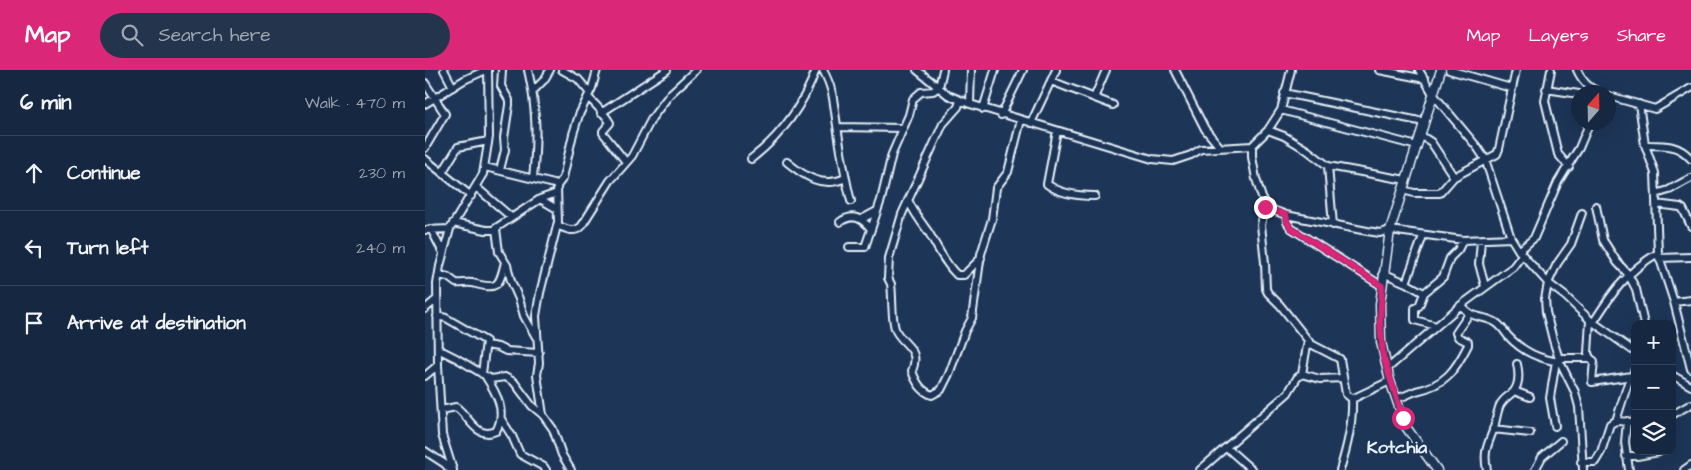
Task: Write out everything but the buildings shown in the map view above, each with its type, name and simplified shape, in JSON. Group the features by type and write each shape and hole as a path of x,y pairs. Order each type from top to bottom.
{"main road":[{"path":"1437,470 1406,427 1390,381 1381,342 1380,304 1390,230 1441,70"}],"street":[{"path":"444,70 453,87"},
{"path":"425,104 487,70 489,141 485,167 476,188 452,226 443,253 439,276 437,316 442,435 451,470"},
{"path":"500,170 505,150 509,105 509,100 502,92 502,70"},
{"path":"528,70 533,91 537,137 533,178"},
{"path":"533,91 544,80 550,70"},
{"path":"562,70 578,79 601,113 608,118 610,123 603,134 626,162"},
{"path":"543,415 537,375 539,353 537,316 540,292 551,241 557,225 557,190 563,178 579,115 592,88 597,70"},
{"path":"601,113 667,70"},
{"path":"557,225 573,231 581,227 610,181 642,140 652,118 670,94 696,70"},
{"path":"751,159 790,120 803,99 816,70"},
{"path":"823,70 832,88 845,178 851,200"},
{"path":"917,70 949,95 960,101 1147,158 1173,161 1191,155 1201,149 1219,146 1252,146 1268,130 1281,110 1291,70"},
{"path":"849,247 865,247 881,200 892,154 913,99 921,92 933,91 939,87 943,70"},
{"path":"970,104 971,70"},
{"path":"983,109 995,70"},
{"path":"1001,115 1023,70"},
{"path":"1031,122 1056,70"},
{"path":"1094,98 1106,70"},
{"path":"1175,70 1205,129 1219,146"},
{"path":"1379,70 1425,79"},
{"path":"1419,70 1433,94 1485,159 1511,238 1520,253 1548,283 1565,296 1591,322 1631,349"},
{"path":"1449,70 1471,73 1511,88"},
{"path":"1403,190 1414,193 1440,193 1454,177 1497,154 1516,70"},
{"path":"1551,70 1545,100 1557,154 1569,167"},
{"path":"1577,70 1581,80 1588,85"},
{"path":"1051,81 1113,105"},
{"path":"425,82 444,113 425,148"},
{"path":"1616,98 1655,109 1691,88"},
{"path":"1546,90 1571,93"},
{"path":"1284,93 1424,122"},
{"path":"960,101 958,107 943,124 901,214 891,251 888,278 891,284 895,329 912,350 913,374 922,390 932,395 941,390 966,328 972,318 981,258 992,219 996,188 1008,172 1021,120"},
{"path":"1639,104 1645,145 1655,170 1658,255 1674,302 1691,369"},
{"path":"1281,110 1417,146"},
{"path":"838,127 903,128"},
{"path":"1268,130 1284,136 1328,166 1406,180"},
{"path":"1387,369 1461,305 1513,267 1520,253 1534,238 1558,182 1569,167 1587,130"},
{"path":"1057,131 1047,184 1065,192 1081,196 1095,196"},
{"path":"1420,135 1431,142 1454,177"},
{"path":"441,173 458,147 489,141"},
{"path":"1645,145 1670,145 1684,151 1691,158"},
{"path":"1252,146 1256,179 1265,207 1261,225 1266,289 1308,340 1339,359 1346,394 1351,400 1353,414 1340,470"},
{"path":"425,159 471,196"},
{"path":"787,162 804,176 813,179 833,183 845,178"},
{"path":"1328,166 1333,225"},
{"path":"485,167 554,184 557,190"},
{"path":"1656,194 1669,190 1691,178"},
{"path":"476,188 511,216"},
{"path":"443,253 428,229 452,226 486,230 497,229 509,220 511,216 557,190"},
{"path":"540,200 557,209"},
{"path":"908,200 917,218 929,233 944,260 957,276 964,275 981,258"},
{"path":"1656,204 1680,207 1691,226"},
{"path":"1597,206 1603,240 1617,262 1628,274 1636,289 1643,320"},
{"path":"1265,207 1286,215 1380,232 1390,230 1463,240 1511,238"},
{"path":"862,219 877,211"},
{"path":"1583,213 1571,244 1557,264 1548,283 1545,299 1545,312 1558,360 1575,392 1579,407 1583,470"},
{"path":"1286,215 1287,222 1291,228 1382,286"},
{"path":"840,222 852,217 862,219 871,229"},
{"path":"497,229 499,252 505,261 524,316 538,340"},
{"path":"1406,282 1423,236"},
{"path":"1436,326 1415,318 1415,308 1419,306 1424,293 1443,277 1450,258 1458,250 1463,240"},
{"path":"1481,240 1479,264 1485,286"},
{"path":"1631,373 1593,382 1594,361 1590,358 1588,336 1591,322 1628,274 1658,255 1691,257"},
{"path":"439,276 448,277 456,284 471,283 483,287 492,286 496,285 501,279 505,261"},
{"path":"1383,273 1406,282 1424,293"},
{"path":"425,309 437,299"},
{"path":"1674,302 1691,300"},
{"path":"1461,305 1469,314 1499,324 1524,351 1542,358 1558,360 1590,358"},
{"path":"1397,398 1429,389 1454,370 1468,346 1468,342 1458,337 1456,333 1469,314"},
{"path":"437,316 446,318 485,340 484,375 499,400 501,418 495,431 486,434 473,426 456,407 441,410"},
{"path":"1200,470 1208,468 1226,447 1288,393 1297,378 1302,374 1308,340"},
{"path":"486,345 498,346 506,351 539,353"},
{"path":"438,349 491,379 509,378 514,382 553,429 562,455 571,470"},
{"path":"1555,426 1550,398 1558,360"},
{"path":"1487,470 1485,450 1500,405 1514,391 1519,380 1517,364"},
{"path":"425,376 438,365"},
{"path":"1302,374 1320,379 1343,378"},
{"path":"1617,421 1627,383 1631,376"},
{"path":"1676,377 1691,386"},
{"path":"1351,400 1390,381"},
{"path":"1514,391 1530,397"},
{"path":"1676,413 1691,404"},
{"path":"501,418 520,454 544,467 546,470"},
{"path":"1581,462 1595,463 1601,452 1610,424 1617,421 1631,422"},
{"path":"1627,421 1625,442 1629,470"},
{"path":"1493,429 1530,433"},
{"path":"1535,470 1542,457 1561,442"},
{"path":"1226,447 1252,470"},
{"path":"425,451 451,470"},
{"path":"1626,456 1642,455"},
{"path":"1684,470 1691,465"}],"district":[{"name":"Kotchia","path":"1397,447"}],"route":[{"path":"1265,207 1286,215 1287,222 1291,228 1382,286 1380,322 1383,356 1403,418"}]}
